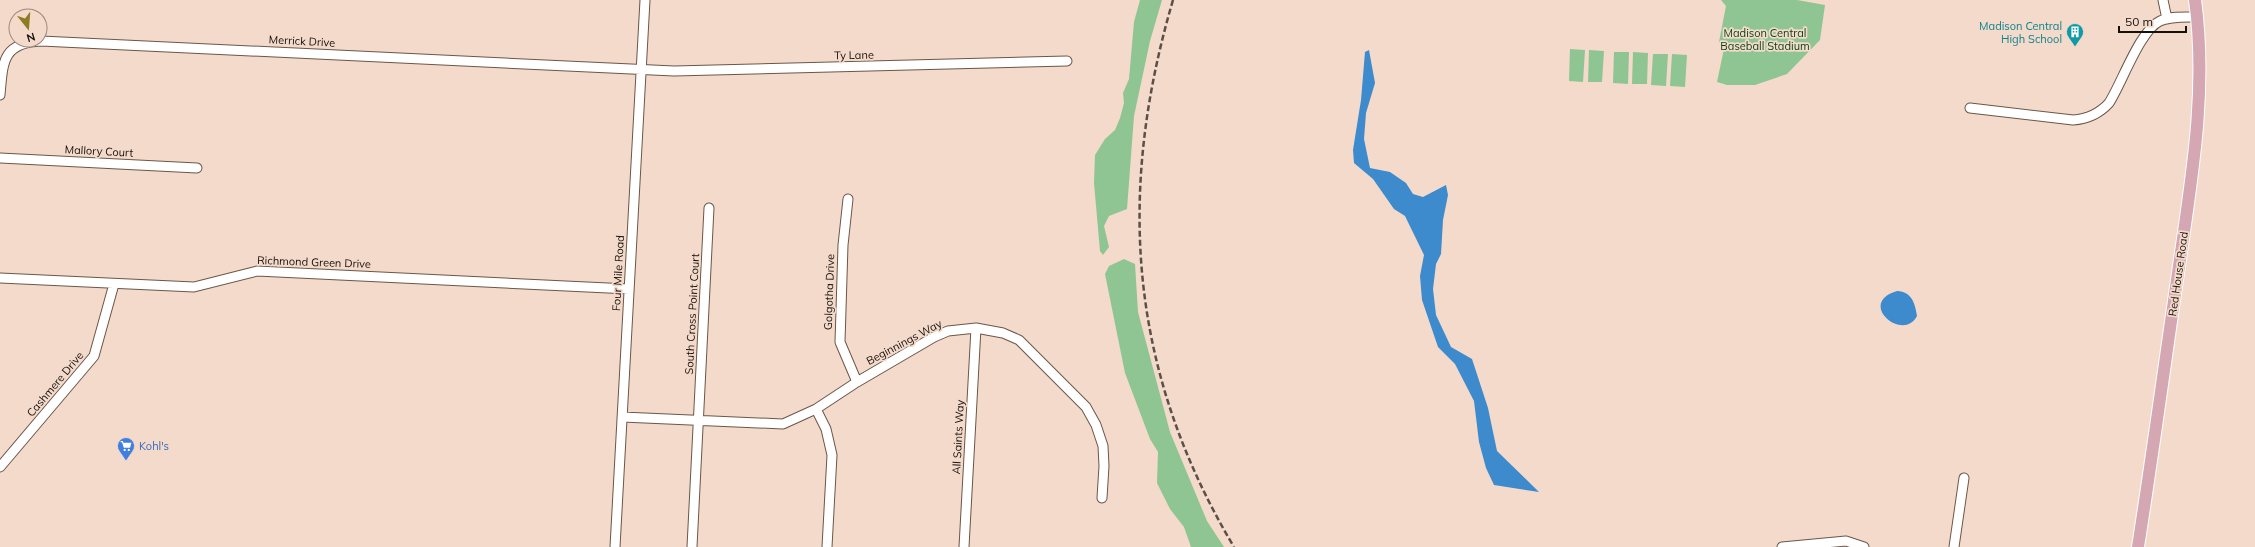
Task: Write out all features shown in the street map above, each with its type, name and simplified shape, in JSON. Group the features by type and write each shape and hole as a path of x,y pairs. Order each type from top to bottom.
{"main road":[{"name":"Red House Road","path":"2138,547 2193,171 2200,90 2195,0"}],"street":[{"name":"Four Mile Road","path":"615,547 645,0"},
{"path":"2163,0 2167,19"},
{"path":"1970,108 2074,120 2096,114 2103,110 2114,96 2147,32 2157,23 2167,19 2197,17"},
{"name":"Merrick Drive","path":"0,95 3,67 8,53 21,44 41,41 642,70"},
{"name":"Ty Lane","path":"642,70 674,71 1067,61"},
{"name":"Mallory Court","path":"0,158 197,168"},
{"name":"Golgotha Drive","path":"848,199 843,253 840,342 857,382"},
{"name":"South Cross Point Court","path":"692,547 709,208"},
{"name":"Richmond Green Drive","path":"0,278 194,287 257,271 629,289"},
{"name":"Cashmere Drive","path":"0,467 94,356 114,284"},
{"name":"Beginnings Way","path":"622,417 783,424 816,409 857,382 934,337 955,330 976,328 1003,333 1019,340 1086,407 1096,425 1103,446 1104,466 1102,498"},
{"name":"All Saints Way","path":"964,547 976,328"},
{"path":"816,409 826,429 832,455 827,547"},
{"path":"1954,547 1964,478"},
{"path":"1782,547 1846,541 1864,547"}],"green space":[{"path":"1140,0 1162,0 1150,41 1134,116 1127,209 1109,216 1104,226 1109,247 1103,255 1100,251 1094,183 1095,155 1105,139 1115,130 1120,118 1124,103 1123,93 1129,79 1134,22"},
{"name":"Madison Central Baseball Stadium","path":"1721,0 1797,0 1825,5 1820,40 1787,74 1755,85 1727,85 1717,82 1725,44 1719,42 1726,6"},
{"path":"1570,49 1585,50 1583,82 1569,81"},
{"path":"1589,50 1604,51 1602,82 1588,82"},
{"path":"1614,52 1629,52 1628,84 1613,83"},
{"path":"1633,52 1648,53 1647,84 1632,84"},
{"path":"1653,54 1668,54 1666,86 1651,85"},
{"path":"1672,54 1687,55 1685,87 1670,86"},
{"path":"1124,259 1135,264 1138,312 1170,432 1207,521 1224,547 1191,547 1184,527 1170,509 1157,483 1158,452 1150,439 1125,373 1105,274 1109,266"}],"water":[{"path":"1369,50 1375,83 1366,113 1364,139 1370,168 1390,172 1406,183 1413,194 1423,197 1446,185 1448,195 1443,220 1441,254 1436,264 1433,289 1436,315 1451,347 1472,359 1488,408 1497,451 1539,492 1494,485 1486,468 1479,442 1474,401 1455,364 1438,347 1422,300 1420,276 1424,255 1405,216 1394,209 1373,179 1354,163 1353,150 1361,100 1365,52"},
{"path":"1897,291 1909,296 1914,303 1917,316 1910,323 1902,325 1894,323 1886,318 1882,311 1881,304 1886,297"}],"railway":[{"path":"1173,0 1155,72 1144,143 1140,212 1143,280 1154,348 1172,415 1199,481 1234,547"}],"place":[{"name":"Madison Central High School","path":"2075,47"},
{"name":"Kohl's","path":"126,461"}]}
